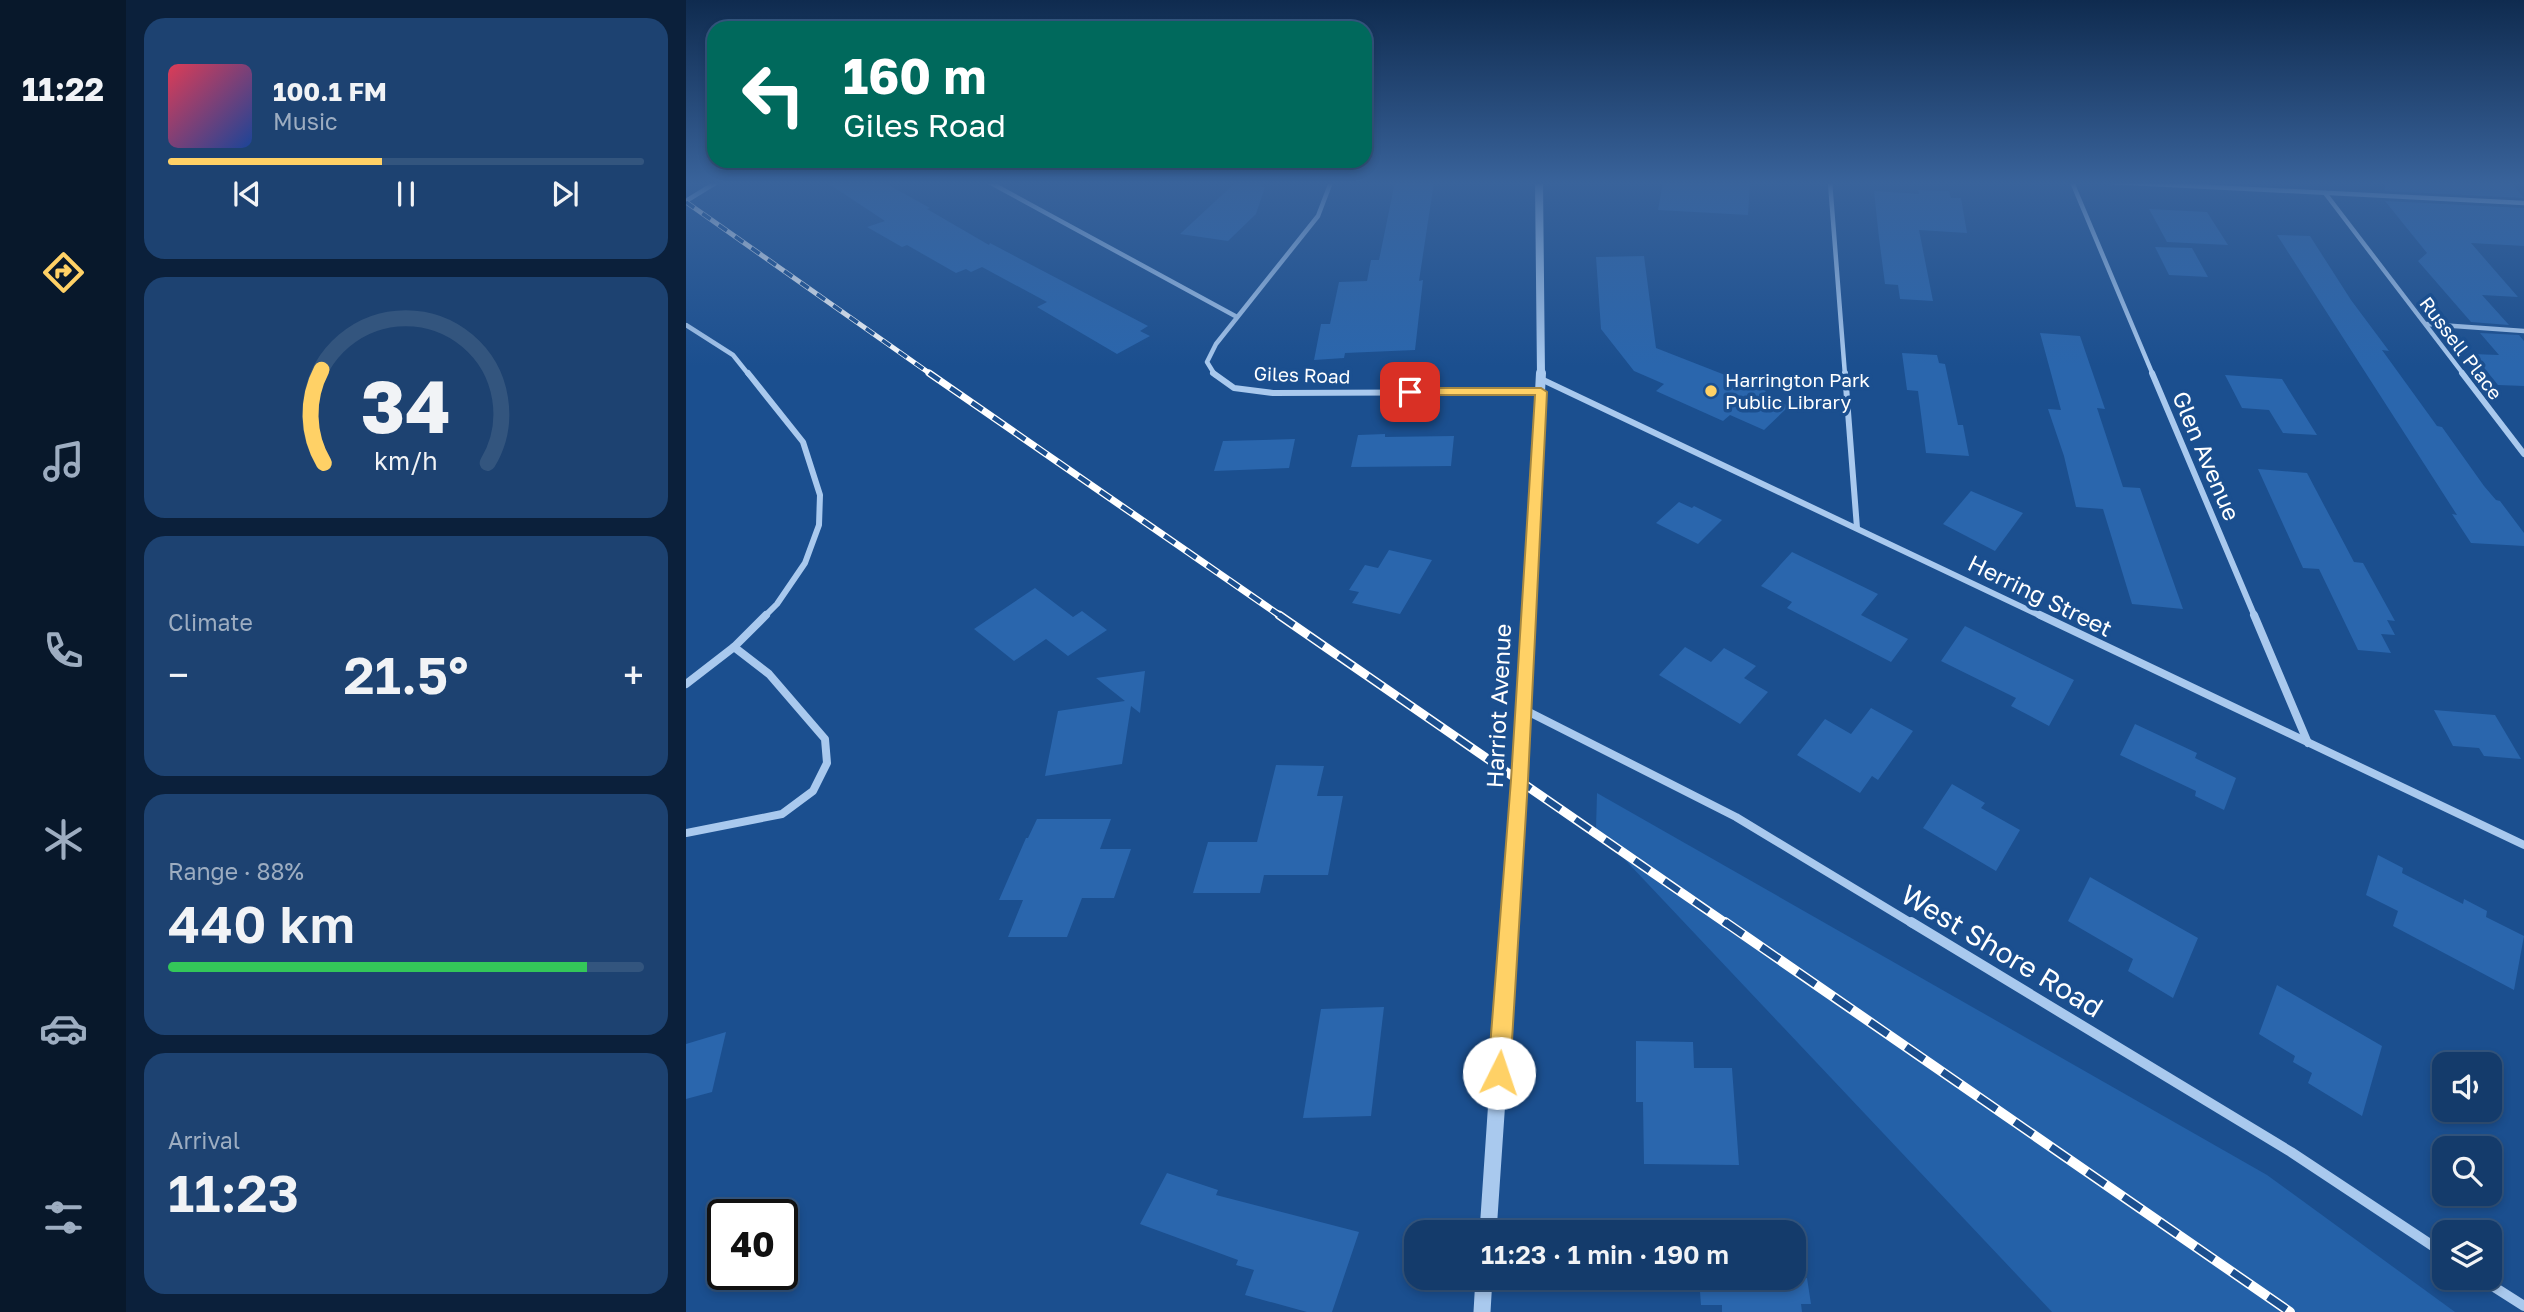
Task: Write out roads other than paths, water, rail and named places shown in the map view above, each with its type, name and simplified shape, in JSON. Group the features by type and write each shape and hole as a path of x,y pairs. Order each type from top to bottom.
{"street":[{"path":"1101,243 1237,317 1296,243"},
{"name":"Harriot Avenue","path":"1489,1220 1523,709 1541,385 1540,243"},
{"path":"1835,243 1857,528"},
{"name":"Glen Avenue","path":"2098,243 2308,743"},
{"name":"Russell Place","path":"2364,243 2524,454"},
{"name":"Giles Road","path":"1237,317 1216,344 1207,362 1214,377 1231,387 1273,393 1541,385"},
{"path":"2426,324 2524,331"},
{"path":"686,325 733,355 786,420 803,442 820,495 819,525 805,563 777,604 734,647 686,684"},
{"name":"Herring Street","path":"1541,385 1857,528 2524,845"},
{"path":"686,833 782,814 813,791 827,763 825,739 769,674 734,647"},
{"name":"West Shore Road","path":"1523,709 1736,817 2291,1152 2432,1245"},
{"path":"1482,1312 1484,1290"},
{"path":"2498,1290 2524,1307"}],"railway":[{"path":"745,243 932,375"},
{"path":"929,373 1282,617"},
{"path":"1279,615 1727,924"},
{"path":"1725,922 2290,1312"}],"place":[{"name":"Harrington Park Public Library","path":"1711,391"}]}
